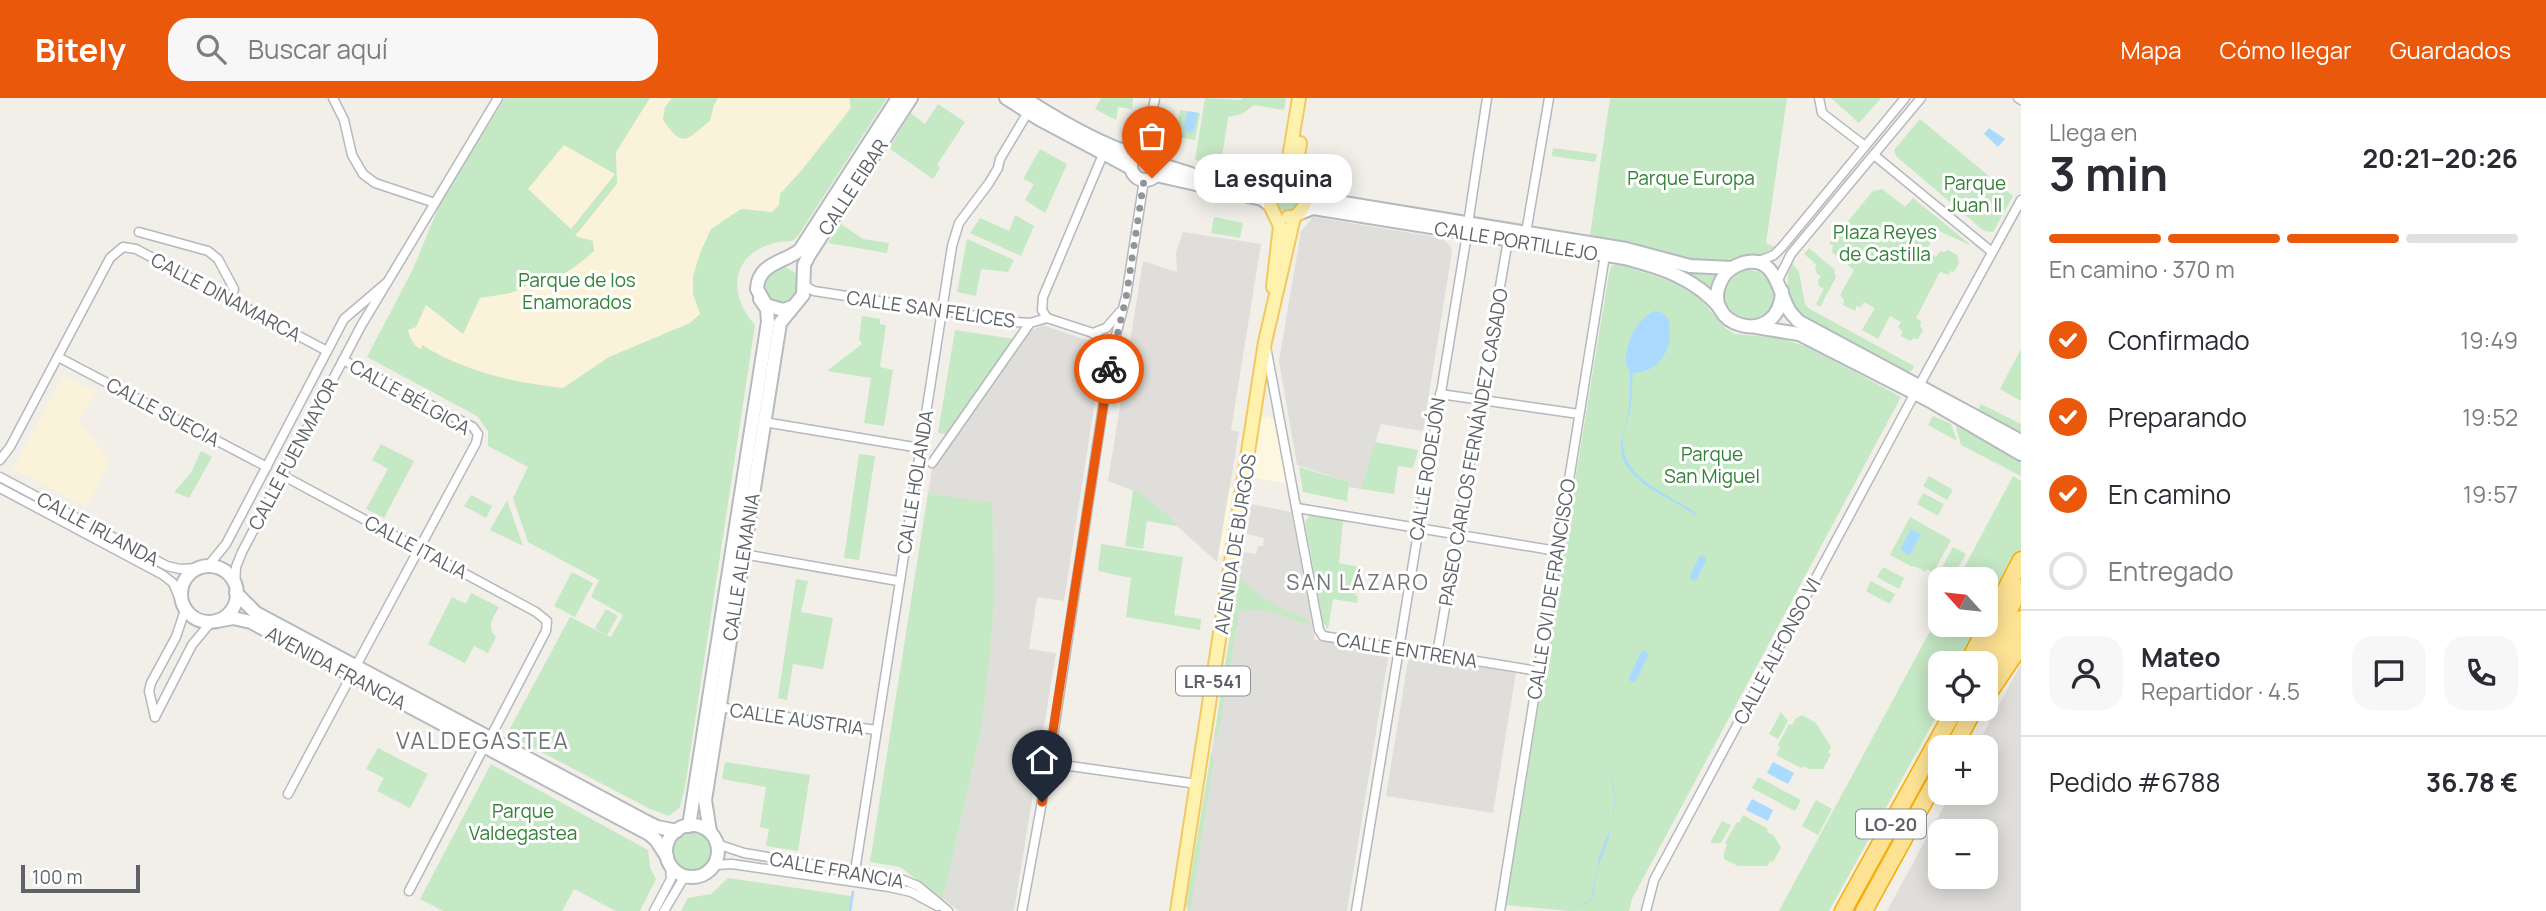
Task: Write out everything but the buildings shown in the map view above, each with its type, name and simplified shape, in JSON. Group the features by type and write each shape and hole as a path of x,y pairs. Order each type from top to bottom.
{"highway":[{"path":"1974,651 2021,560"},
{"path":"1986,651 2021,587"},
{"path":"1998,661 2021,619"},
{"path":"1998,679 2021,645"},
{"name":"LO-20","path":"1843,911 1947,721"},
{"name":"LO-20","path":"1864,911 1928,795"}],"main road":[{"name":"CALLE EIBAR","path":"777,262 800,250 898,98"},
{"name":"CALLE EIBAR","path":"806,288 804,265 809,255 911,98"},
{"path":"1006,98 1104,152 1130,168 1135,176 1180,171 1262,191 1289,178 1303,186"},
{"path":"1024,98 1109,145 1154,154 1153,173"},
{"name":"LR-541","path":"1271,207 1269,192 1284,175 1288,164 1299,98"},
{"name":"LR-541","path":"1297,215 1307,201 1296,169 1307,98"},
{"path":"1130,168 1131,160 1140,153"},
{"path":"1153,173 1262,199 1283,216 1297,215"},
{"name":"CALLE PORTILLEJO","path":"1303,186 1311,196 1319,199 1604,260 1658,267 1692,281 1720,308"},
{"name":"AVENIDA DE BURGOS","path":"1271,207 1280,233 1274,266 1273,301"},
{"name":"CALLE PORTILLEJO","path":"1297,215 1313,208 1467,229 1526,233 1626,249 1690,267 1732,268"},
{"name":"AVENIDA DE BURGOS","path":"1177,911 1265,342 1273,301 1297,215"},
{"path":"777,262 795,267 806,288 793,307 783,310 771,308 760,299 757,289 761,272 777,262"},
{"path":"2021,441 1918,389 1799,334 1735,324 1720,308 1718,287 1732,268 1742,264 1754,263 1769,270 1780,286 1788,309 1798,321 1918,389 2021,454"},
{"path":"1752,326 1764,323 1776,314 1780,286"},
{"name":"CALLE ALEMANIA","path":"683,828 768,322 767,309 760,299"},
{"name":"CALLE ALEMANIA","path":"710,832 705,800 743,554 780,323 793,307"},
{"path":"203,567 225,572 236,589 232,610 214,622 192,617 184,607 180,593 189,574 203,567"},
{"name":"AVENIDA FRANCIA","path":"236,589 256,613 354,671 649,834 669,861"},
{"name":"AVENIDA FRANCIA","path":"214,622 233,618 251,622 354,671"},
{"name":"AVENIDA FRANCIA","path":"487,743 657,827 683,828"},
{"path":"700,826 710,832 718,844 715,864 698,877 685,876 669,861 668,843 683,828 700,826"}],"street":[{"path":"333,98 344,120 352,155 363,174 375,183 435,203"},
{"name":"CALLE FUENMAYOR","path":"236,589 236,567 242,552 343,360 498,98"},
{"path":"1140,153 1155,98"},
{"name":"CALLE RODEJÓN","path":"1356,911 1487,98"},
{"path":"1526,233 1549,98"},
{"path":"1819,98 1822,113 1865,146"},
{"path":"1754,263 1774,255 1779,250 1905,98"},
{"path":"1780,286 1791,254 1921,98"},
{"name":"CALLE HOLANDA","path":"856,871 898,581 940,312 956,230 993,175 1028,112"},
{"name":"CALLE SAN FELICES","path":"806,288 940,312 1030,323 1047,318 1042,303 1104,152"},
{"path":"1874,155 1992,252"},
{"path":"1022,911 1049,763 1111,354 1153,173"},
{"name":"CALLE ALFONSO VI","path":"1646,911 1654,880 2021,200"},
{"path":"139,232 208,251 218,260 234,289 231,300"},
{"name":"PASEO CARLOS FERNÁNDEZ CASADO","path":"1437,654 1508,240"},
{"name":"CALLE DINAMARCA","path":"58,357 110,258 124,247 136,249 327,351"},
{"name":"CALLE OVI DE FRANCISCO","path":"1500,911 1604,260"},
{"name":"CALLE FUENMAYOR","path":"203,567 226,544 347,315 392,277"},
{"path":"1093,334 1113,321 1126,298"},
{"path":"347,315 360,320 362,326"},
{"path":"1047,318 1093,334 1105,343 1111,354"},
{"path":"932,463 1030,323"},
{"name":"CALLE ENTRENA","path":"1265,342 1319,630 1323,636 1538,671"},
{"path":"0,460 10,447 58,357"},
{"name":"CALLE SUECIA","path":"58,357 267,467"},
{"name":"CALLE BÉLGICA","path":"343,360 473,427 478,434 476,443 419,548"},
{"path":"1440,394 1579,414"},
{"path":"764,422 920,448"},
{"name":"CALLE ITALIA","path":"282,475 536,612 547,621 546,631 487,743"},
{"name":"CALLE IRLANDA","path":"0,477 167,566 180,569 203,567"},
{"name":"CALLE IRLANDA","path":"0,488 163,575 173,583 184,607"},
{"path":"1297,508 1556,551"},
{"path":"288,794 419,548"},
{"path":"743,554 898,581"},
{"path":"184,607 176,637 151,683 149,691 155,717 192,645 214,622"},
{"name":"CALLE AUSTRIA","path":"719,707 876,730"},
{"path":"409,891 487,743"},
{"path":"1049,763 1197,784"},
{"name":"CALLE FRANCIA","path":"718,844 744,853 909,881 947,911"},
{"path":"654,911 671,879 669,861"},
{"name":"CALLE FRANCIA","path":"715,864 732,864 889,887 911,892 947,911"},
{"path":"664,911 682,879 698,877"}],"shaded area":[{"path":"1313,217 1442,238 1452,252 1423,431 1381,424 1361,489 1349,487 1349,482 1297,465 1279,361 1301,231"},
{"path":"1183,232 1261,244 1231,430 1239,432 1217,562 1168,515 1137,492 1108,481 1143,261 1177,272 1176,252"},
{"path":"1043,325 1095,343 1102,356 1064,601 1037,597 1029,649 1056,653 1014,911 959,911 943,899 981,731 995,593 992,504 928,493 932,469 1028,332"},
{"path":"1268,416 1279,424 1289,484 1249,477 1258,419"},
{"path":"1226,488 1233,488 1222,557 1206,547"},
{"path":"1251,504 1291,512 1315,640 1389,652 1347,911 1187,909 1243,552 1256,554 1258,546 1263,546 1264,538 1247,534"},
{"path":"1409,655 1516,673 1493,813 1386,796"},
{"path":"2021,664 2021,911 1887,911 1928,835 1928,889 1998,889 1998,819 1937,819 1944,805 1998,805 1998,735 1983,735 1990,721 1998,721 1998,706"}],"green space":[{"name":"Parque de los Enamorados","path":"505,98 887,98 798,236 792,241 774,243 759,249 748,257 740,268 737,281 739,295 744,310 755,325 685,787 680,807 669,816 650,809 507,734 570,617 606,635 595,628 606,609 618,616 607,635 611,637 623,615 591,597 599,580 528,542 513,498 528,467 488,446 488,431 477,416 367,357 413,269 442,199"},
{"path":"1101,98 1133,98 1132,109 1118,107 1116,120 1095,109"},
{"path":"1205,98 1286,98 1284,110 1254,105 1242,114 1228,117 1221,165 1195,160"},
{"name":"Parque Europa","path":"1610,98 1787,98 1766,243 1775,247 1760,255 1704,264 1632,243 1590,235"},
{"path":"1831,98 1881,98 1859,123"},
{"path":"938,104 965,122 937,165 940,168 933,179 889,148 911,113 925,124"},
{"path":"1180,110 1200,113 1195,140 1176,137"},
{"name":"Parque Juan II","path":"1920,119 2013,196 1993,232 1984,231 1896,156 1894,150"},
{"path":"1553,148 1597,154 1595,162 1552,156"},
{"path":"1040,149 1067,164 1045,213 1025,200 1034,184 1023,179"},
{"path":"1292,182 1303,192 1297,210 1287,212 1278,208 1274,195 1278,186"},
{"name":"Plaza Reyes de Castilla","path":"1882,189 1905,207 1913,198 1972,246 1937,230 1926,251 1936,257 1940,251 1948,250 1957,255 1959,263 1949,275 1940,272 1916,318 1921,321 1923,330 1918,339 1910,341 1901,336 1902,331 1898,327 1901,322 1890,316 1878,339 1862,330 1875,308 1864,302 1861,307 1856,306 1856,311 1843,305 1844,300 1840,295 1854,270 1832,252 1833,245 1829,244 1873,191"},
{"path":"1015,215 1034,226 1021,256 970,233 980,218 1009,231"},
{"path":"1214,217 1243,223 1240,238 1211,233"},
{"path":"841,224 863,239 889,243 887,253 828,243"},
{"path":"967,239 1014,260 1008,272 981,269 976,296 957,292"},
{"path":"1809,248 1835,270 1836,277 1820,307 1816,304 1824,289 1819,286 1818,280 1821,276 1817,274 1817,265 1804,254"},
{"path":"1791,262 1799,272 1808,308 1914,366 1908,376 1805,319 1789,292"},
{"name":"Parque San Miguel","path":"1619,264 1682,285 1694,292 1726,329 1735,334 1780,338 1811,348 1901,397 1632,899 1629,911 1569,911 1506,905 1609,273 1612,266"},
{"path":"781,267 794,273 800,286 794,299 781,305 768,299 762,286 768,273"},
{"path":"1749,270 1767,277 1774,295 1767,313 1749,320 1731,313 1724,295 1731,277"},
{"path":"1685,271 1718,274 1712,290"},
{"path":"862,316 880,319 880,324 886,325 880,367 893,370 884,426 864,423 871,378 827,371 862,344 859,339"},
{"path":"955,330 1014,339 946,434 938,433"},
{"path":"2021,349 2021,401 2000,389"},
{"path":"1981,404 2021,424 2021,432 1978,410"},
{"path":"1933,416 1951,424 1957,441 1928,425"},
{"path":"1955,423 2007,451 2021,462 2021,476 1961,445"},
{"path":"1375,442 1418,450 1413,468 1398,466 1394,494 1361,489"},
{"path":"381,444 414,461 384,518 366,509 388,469 372,460"},
{"path":"201,451 212,457 189,498 174,492 191,473"},
{"path":"859,454 875,456 859,560 844,558"},
{"path":"1299,467 1349,482 1347,501 1303,492"},
{"path":"1929,476 1953,490 1947,500 1923,486"},
{"path":"2013,476 2021,481 2021,551 1998,594 1998,567 1964,567"},
{"path":"1133,491 1137,491 1168,515 1177,526 1147,521 1143,549 1125,546"},
{"path":"928,493 992,503 995,593 981,731 943,899 900,867 870,862"},
{"path":"1923,493 1944,504 1938,516 1917,504"},
{"path":"471,495 492,506 486,518 464,506"},
{"path":"507,500 523,546 490,530"},
{"path":"1310,515 1343,520 1339,563 1360,567 1355,595 1358,596 1357,603 1333,599 1328,629 1323,623 1305,522"},
{"path":"1910,517 1951,540 1936,567 1928,567 1926,572 1890,555"},
{"path":"1101,544 1183,557 1174,615 1201,619 1200,630 1126,617 1131,578 1098,571"},
{"path":"1953,547 1966,554 1958,567 1942,567"},
{"path":"1883,567 1904,578 1899,589 1877,577"},
{"path":"572,572 593,583 575,617 554,606"},
{"path":"1239,576 1264,598 1305,618 1311,625 1268,611 1239,612 1218,737 1214,739"},
{"path":"796,579 808,581 801,612 833,618 823,669 793,664 787,700 778,698"},
{"path":"1871,581 1895,594 1890,604 1866,591"},
{"path":"471,593 499,607 491,626 496,637 488,653 474,646 465,663 428,644 452,597 466,604"},
{"path":"1928,635 1976,637 1969,651 1928,651 1928,721 1934,721 1829,911 1779,911"},
{"path":"1781,712 1788,721 1778,739 1769,734"},
{"path":"1802,715 1816,723 1831,747 1828,752 1831,754 1823,769 1801,768 1776,755 1789,724 1792,725 1796,718"},
{"path":"378,748 428,774 410,808 377,791 384,778 366,769"},
{"path":"1211,753 1214,759 1188,911 1186,905"},
{"path":"725,762 810,775 798,851 766,846 769,829 760,827 766,787 722,779"},
{"name":"Parque Valdegastea","path":"491,764 648,850 650,868 656,879 640,911 616,911 574,889 562,911 443,911 420,899"},
{"path":"1758,777 1801,800 1795,811 1752,788"},
{"path":"1816,800 1832,809 1818,835 1802,826"},
{"path":"1743,815 1768,829 1767,832 1773,835 1781,847 1773,862 1770,861 1767,866 1738,866 1724,859 1727,845 1725,843"},
{"path":"1722,821 1731,825 1721,843 1710,843"},
{"path":"692,831 700,832 706,837 711,843 711,859 706,865 700,870 692,871 684,870 678,865 673,859 672,851 673,843 678,837 684,832"},
{"path":"728,878 851,896 849,911 681,911 688,898 711,894"}],"sand":[{"path":"650,98 672,98 665,107 663,120 681,138 690,137 710,121 718,98 849,98 851,108 780,194 779,205 772,212 741,209 711,229 693,276 693,294 700,314 690,323 609,357 563,388 526,383 472,369 422,345 421,349 416,346 408,330 416,327 426,305 463,334 480,298 511,293 525,287 531,276 540,284 548,281 569,270 594,251 593,241 575,236 617,184 616,152"},
{"path":"564,145 615,174 571,229 528,189"},
{"path":"63,376 96,392 79,421 110,461 86,507 13,469"}],"water":[{"path":"1187,111 1198,113 1194,130 1189,133 1184,128"},
{"path":"1989,128 2005,139 1998,147 1984,134"},
{"path":"1654,311 1661,312 1668,318 1670,338 1659,362 1652,368 1633,373 1631,406 1623,437 1624,452 1629,464 1648,484 1686,506 1697,514 1696,516 1640,481 1626,465 1621,451 1622,436 1629,403 1630,375 1626,360 1628,346 1638,325"},
{"path":"1911,529 1921,534 1910,555 1900,550"},
{"path":"1773,762 1794,773 1788,784 1767,773"},
{"path":"1752,799 1773,810 1768,821 1746,810"},
{"path":"1610,827 1597,869 1591,901 1567,910 1591,900 1599,857"}],"waterway":[{"path":"1694,576 1702,560"},
{"path":"1633,678 1644,655"},
{"path":"850,911 853,892"}],"way so far":[{"path":"1109,369 1126,298 1144,180 1152,178"}],"place":[{"name":"La esquina","path":"1152,178"}],"district":[{"name":"SAN LÁZARO","path":"1358,582"},
{"name":"VALDEGASTEA","path":"483,740"}],"route":[{"path":"1042,802 1109,369"}]}
